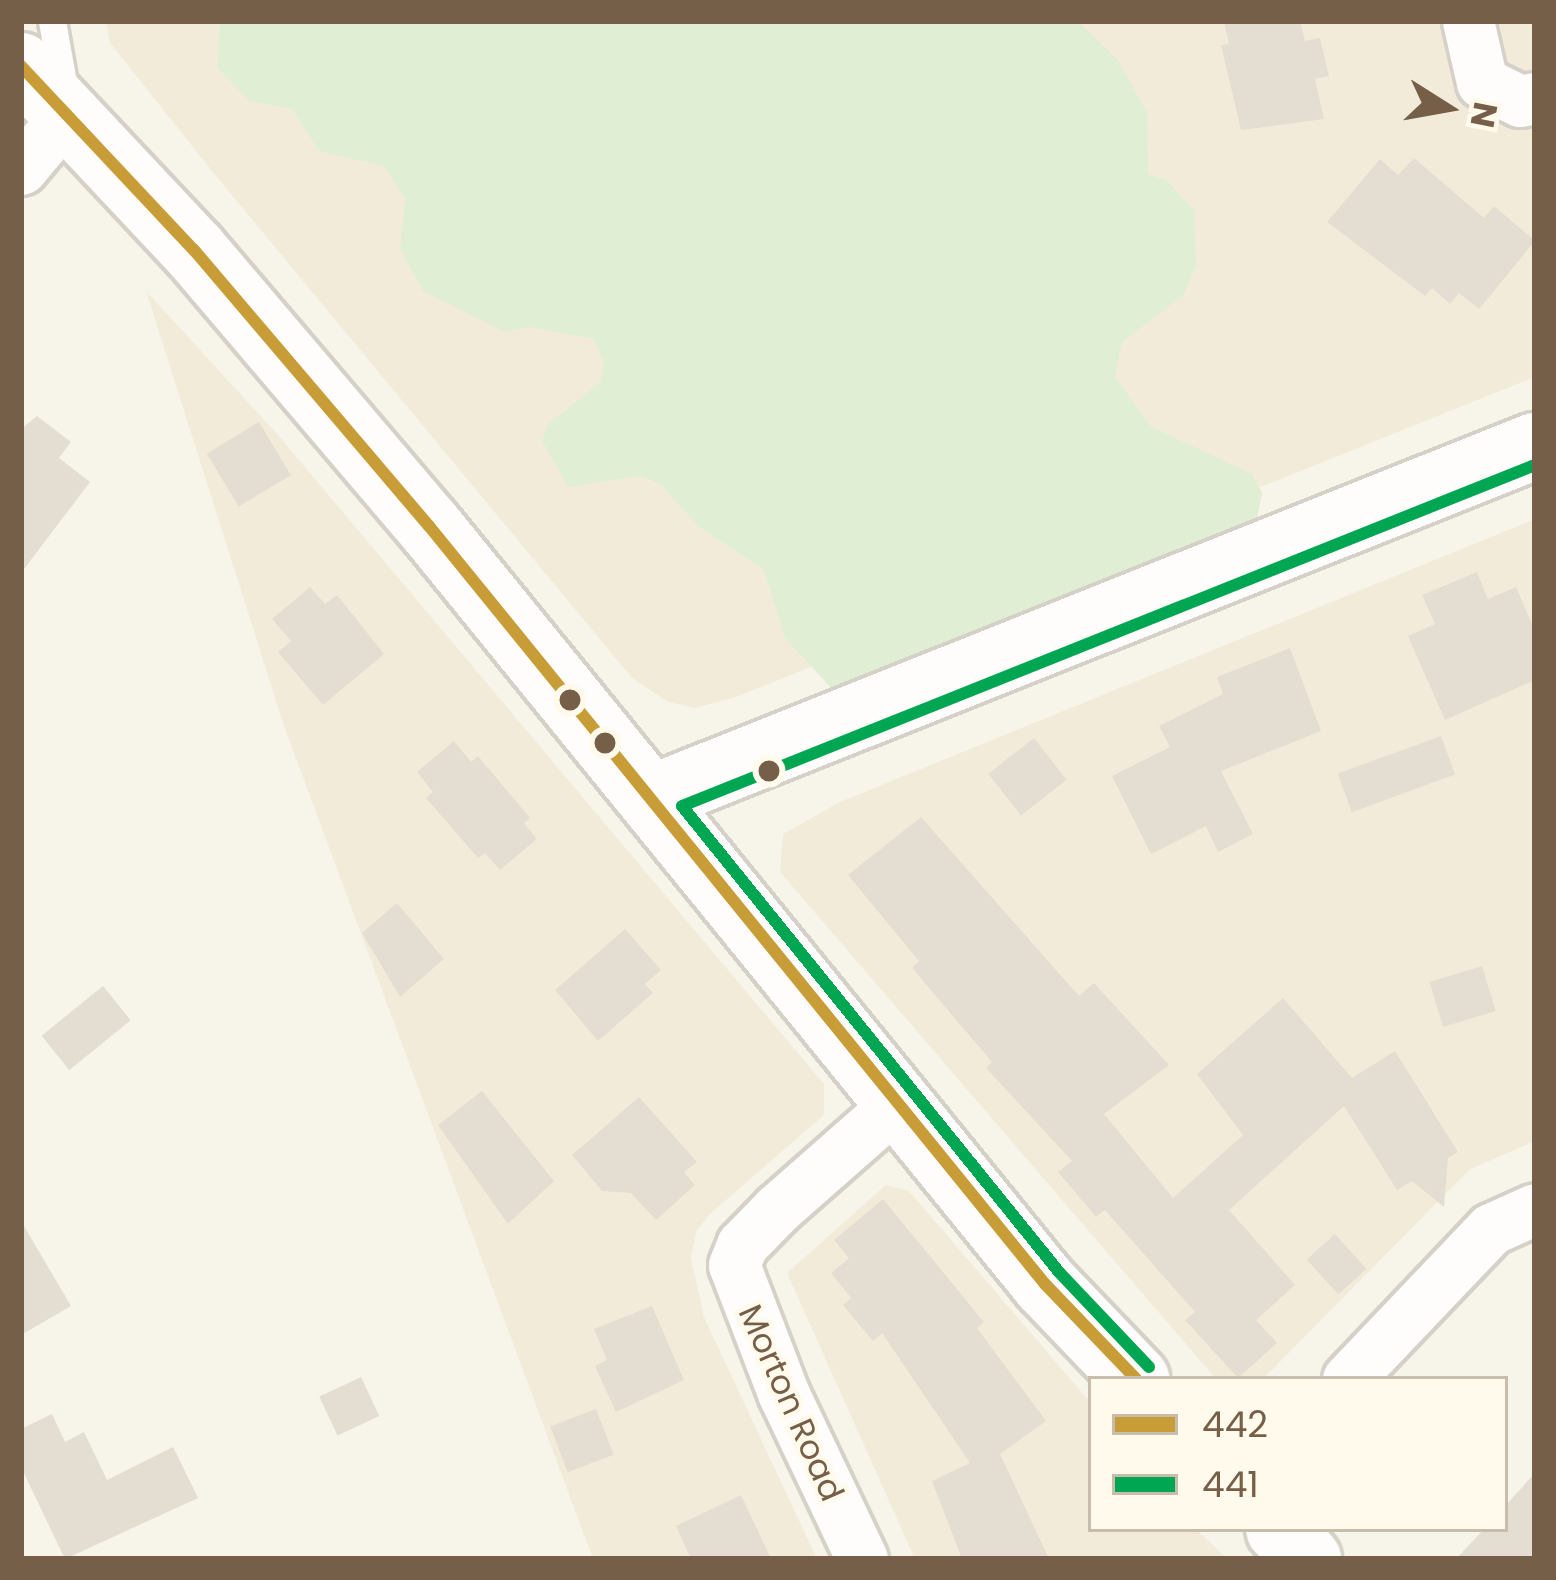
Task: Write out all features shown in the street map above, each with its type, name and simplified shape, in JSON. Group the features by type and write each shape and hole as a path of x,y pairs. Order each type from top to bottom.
{"main road":[{"path":"21,66 194,250 902,1099 1045,1284 1133,1376"},
{"path":"653,798 1535,446"},
{"path":"1282,1532 1308,1559"}],"street":[{"path":"1468,21 1482,82 1520,101 1535,98"},
{"path":"21,169 68,113"},
{"name":"Morton Road","path":"862,1559 734,1265 742,1245 777,1209 902,1099"},
{"path":"1351,1376 1491,1229 1535,1209"}],"lane":[{"path":"52,21 68,113"}],"shaded area":[{"path":"106,21 1535,21 1535,377 736,697 695,708 668,702 632,678 216,176 110,43"},
{"path":"146,291 278,435 824,1084 824,1115 710,1214 696,1232 691,1258 704,1317 817,1559 593,1559 284,726"},
{"path":"1535,519 1535,1141 1470,1169 1266,1376 1213,1376 780,872 783,834 840,802"},
{"path":"886,1185 909,1191 1088,1400 1088,1532 1199,1532 1227,1559 915,1559 787,1273"}],"green space":[{"path":"220,21 1078,21 1119,61 1147,113 1148,174 1167,180 1194,211 1196,266 1183,296 1122,342 1115,377 1152,427 1252,474 1262,493 1255,530 835,692 785,638 764,570 699,527 660,484 641,476 568,487 542,441 547,425 600,382 604,364 594,339 529,327 505,332 423,291 400,248 405,199 384,166 319,151 292,109 249,101 217,67"}],"building":[{"path":"1224,21 1300,21 1305,41 1320,38 1329,76 1315,79 1324,119 1241,130 1221,45 1229,44"},
{"path":"1414,158 1484,218 1494,206 1535,241 1479,309 1459,293 1450,304 1432,288 1425,296 1327,222 1380,159 1398,175"},
{"path":"37,416 71,442 59,458 90,482 21,573 21,429"},
{"path":"259,422 291,475 239,507 207,453"},
{"path":"1477,572 1488,599 1516,587 1535,631 1535,680 1445,720 1408,636 1435,624 1422,595"},
{"path":"310,587 325,604 337,595 384,654 323,705 278,652 291,641 272,619"},
{"path":"1290,648 1321,731 1221,771 1253,834 1218,852 1206,826 1151,854 1112,776 1170,747 1159,726 1223,694 1217,677"},
{"path":"1441,736 1455,775 1352,812 1338,774"},
{"path":"1034,738 1067,780 1021,815 988,774"},
{"path":"454,741 471,762 478,756 530,818 524,823 537,839 500,870 485,853 478,858 426,798 433,792 417,772"},
{"path":"921,817 1079,996 1094,983 1169,1065 1104,1114 1173,1198 1243,1135 1197,1074 1283,998 1352,1078 1395,1051 1458,1152 1448,1158 1444,1207 1412,1181 1397,1190 1344,1106 1229,1210 1295,1285 1256,1320 1277,1343 1236,1376 1185,1320 1195,1312 1105,1210 1096,1217 1058,1172 1072,1161 986,1068 992,1062 912,968 919,961 848,875"},
{"path":"397,903 444,959 400,997 362,933"},
{"path":"625,929 661,970 645,984 653,993 598,1041 555,990"},
{"path":"1482,966 1496,1011 1443,1027 1429,982"},
{"path":"103,986 131,1020 69,1070 42,1036"},
{"path":"482,1091 554,1181 508,1224 438,1125"},
{"path":"639,1097 697,1162 684,1172 695,1185 656,1220 631,1193 602,1191 572,1155"},
{"path":"883,1199 984,1322 977,1328 1046,1421 1000,1454 1049,1559 962,1559 932,1481 970,1463 882,1333 873,1341 843,1305 851,1298 831,1273 849,1258 834,1240"},
{"path":"21,1221 71,1306 21,1335"},
{"path":"1335,1234 1366,1269 1338,1294 1307,1259"},
{"path":"652,1306 684,1380 616,1412 595,1366 607,1360 594,1329"},
{"path":"361,1377 379,1416 337,1435 319,1396"},
{"path":"596,1409 614,1455 568,1472 550,1427"},
{"path":"52,1414 65,1442 84,1432 107,1480 173,1447 198,1498 65,1559 21,1467 21,1429"},
{"path":"1535,1473 1535,1559 1456,1559 1481,1532 1508,1532 1508,1503"},
{"path":"741,1495 771,1559 691,1559 676,1526"}],"transit line":[{"name":"442","path":"21,66 194,250 429,526 1045,1284 1133,1376"},
{"name":"441","path":"1149,1367 1059,1272 682,806 1535,465"}]}
